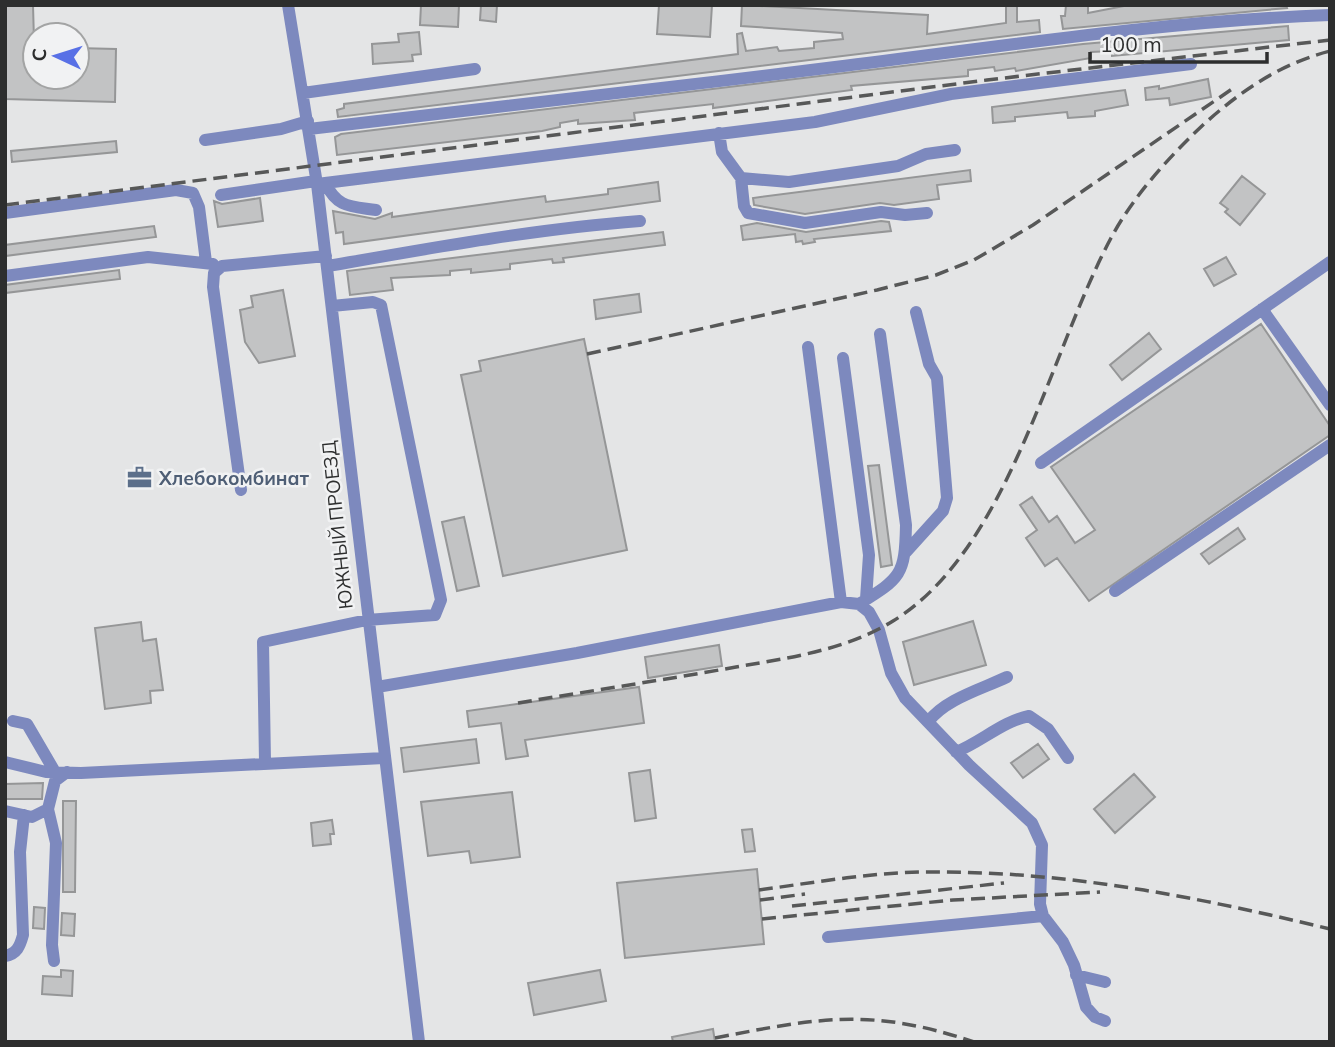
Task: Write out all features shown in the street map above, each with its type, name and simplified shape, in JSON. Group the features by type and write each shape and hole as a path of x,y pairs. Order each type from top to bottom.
{"street":[{"name":"ЮЖНЫЙ ПРОЕЗД","path":"288,5 319,183 367,620 419,1042"},
{"path":"205,140 309,125 821,69 1133,28 1330,15"},
{"path":"221,195 816,122 951,93 1191,64"},
{"path":"303,93 475,69"},
{"path":"719,133 722,152 741,178 744,206 748,213 805,223 881,212 905,215 927,213"},
{"path":"741,178 789,182 898,166 926,154 955,150"},
{"path":"319,183 334,199 347,206 376,210"},
{"path":"5,213 176,190 193,193 199,207 206,262"},
{"path":"5,276 148,257 222,266 327,261 587,225 640,221"},
{"path":"1041,463 1330,262"},
{"path":"222,266 214,273 213,287 241,490"},
{"path":"265,762 263,642 367,620 435,615 441,600 381,305 373,302 332,306"},
{"path":"1262,309 1330,405"},
{"path":"906,552 943,511 947,498 937,378 929,364 916,312"},
{"path":"377,687 577,653 841,602 863,602 893,583 901,570 906,552 906,525 880,334"},
{"path":"808,347 841,602"},
{"path":"843,358 869,555 863,602 878,629 891,673 905,698 956,752 1032,824 1042,845 1040,904 1043,916 1063,942 1089,1012 1105,1021"},
{"path":"1115,591 1330,445"},
{"path":"928,722 934,715 964,697 1007,677"},
{"path":"956,752 980,743 1016,718 1028,716 1048,729 1068,758"},
{"path":"13,722 27,724 61,772"},
{"path":"5,762 61,772 156,770 265,762 323,763 384,758"},
{"path":"54,961 52,944 56,843 48,809 55,781 61,772"},
{"path":"5,811 32,817 48,809"},
{"path":"5,956 12,955 20,947 23,935 20,852 24,816"},
{"path":"828,937 1043,916"},
{"path":"1076,975 1105,982"}],"building":[{"path":"5,5 33,5 33,21 21,21 21,91 91,91 91,48 116,49 115,102 5,99"},
{"path":"421,5 459,5 458,27 420,25"},
{"path":"481,5 497,5 496,22 480,20"},
{"path":"659,5 712,5 710,37 657,34"},
{"path":"742,5 928,15 927,34 1006,23 1006,5 1017,5 1017,22 1039,20 1040,32 338,117 337,110 344,108 344,104 738,54 737,34 742,33 746,51 777,47 779,51 814,48 814,42 843,39 842,33 741,26"},
{"path":"1066,5 1088,5 1088,13 1129,5 1286,5 1287,8 1063,29 1061,16 1065,16"},
{"path":"1288,26 1289,40 1112,56 1112,51 1091,52 1091,58 1016,71 1015,68 995,71 994,67 968,70 968,76 851,86 852,90 713,108 713,104 634,113 635,120 578,124 578,120 560,123 560,127 542,131 337,155 335,137 341,134 1083,44"},
{"path":"419,32 421,54 412,55 413,61 373,64 372,44 399,42 398,34"},
{"path":"1208,79 1211,97 1170,105 1169,98 1146,100 1145,88 1159,86 1159,89"},
{"path":"1125,90 1128,105 1095,111 1095,116 1068,118 1067,112 1015,117 1015,121 993,123 992,107"},
{"path":"116,141 117,152 12,162 11,151"},
{"path":"970,170 971,181 937,185 939,199 894,205 880,203 805,214 754,205 753,198"},
{"path":"1242,176 1265,194 1240,225 1225,212 1228,209 1220,203"},
{"path":"658,182 660,201 344,244 343,232 336,233 333,211 375,219 392,213 392,217 545,196 546,202 608,194 608,189"},
{"path":"260,198 263,221 218,227 214,201 222,204"},
{"path":"889,222 891,231 814,239 815,242 803,244 802,241 796,242 795,234 743,240 741,226 757,223 806,232"},
{"path":"154,226 156,237 5,256 5,245"},
{"path":"663,232 665,245 563,258 564,262 553,263 552,259 510,264 510,269 471,273 471,269 450,271 450,275 391,278 393,290 350,295 347,271"},
{"path":"1226,257 1236,274 1214,286 1204,269"},
{"path":"119,270 120,279 5,293 5,285"},
{"path":"283,290 295,356 259,363 245,342 240,310 253,307 251,296"},
{"path":"639,294 641,312 596,319 594,300"},
{"path":"1261,324 1330,426 1330,435 1089,601 1057,558 1045,566 1026,538 1037,530 1020,505 1032,497 1049,522 1057,516 1075,543 1095,530 1051,467"},
{"path":"1149,333 1161,349 1122,380 1110,365"},
{"path":"584,339 627,550 503,576 461,375 481,371 479,361"},
{"path":"879,465 892,565 881,567 868,466"},
{"path":"464,517 479,586 457,591 442,522"},
{"path":"1238,528 1245,539 1209,564 1201,554"},
{"path":"973,621 986,665 914,685 903,642"},
{"path":"141,622 143,641 156,639 163,690 150,691 151,703 105,709 95,628"},
{"path":"719,645 722,666 648,678 645,657"},
{"path":"639,687 644,723 525,740 528,756 506,759 501,723 469,727 467,711"},
{"path":"476,739 479,763 404,772 401,748"},
{"path":"1038,744 1049,759 1023,778 1011,763"},
{"path":"650,770 656,818 635,821 629,773"},
{"path":"1134,774 1155,797 1115,833 1094,809"},
{"path":"43,783 42,799 5,799 5,784"},
{"path":"512,792 520,857 471,863 469,851 428,856 421,802"},
{"path":"63,801 76,801 75,892 63,892"},
{"path":"332,820 334,834 330,834 331,844 313,846 311,823"},
{"path":"752,829 755,851 745,852 742,830"},
{"path":"757,869 764,944 625,958 617,883"},
{"path":"34,907 45,908 44,929 33,928"},
{"path":"62,913 75,914 74,936 61,935"},
{"path":"61,970 73,971 72,996 42,994 43,976 61,977"},
{"path":"600,970 606,1001 534,1015 528,983"},
{"path":"713,1029 715,1042 673,1042 672,1037"}],"railway":[{"path":"5,205 987,80 1330,40"},
{"path":"518,703 817,652 875,631 893,621 933,589 967,548 996,500 1022,447 1111,238 1141,192 1165,163 1204,124 1233,100 1278,71 1330,51"},
{"path":"587,354 877,290 936,275 974,260 1033,225 1235,87"},
{"path":"759,890 894,873 989,873 1087,882 1185,897 1330,929"},
{"path":"792,906 1004,883"},
{"path":"762,919 953,900 1100,892"},
{"path":"760,900 805,894"},
{"path":"715,1038 784,1025 844,1019 905,1024 974,1042"},
{"path":"857,1042 909,1042"}],"place":[{"name":"Хлебокомбинат","path":"139,478"}]}
